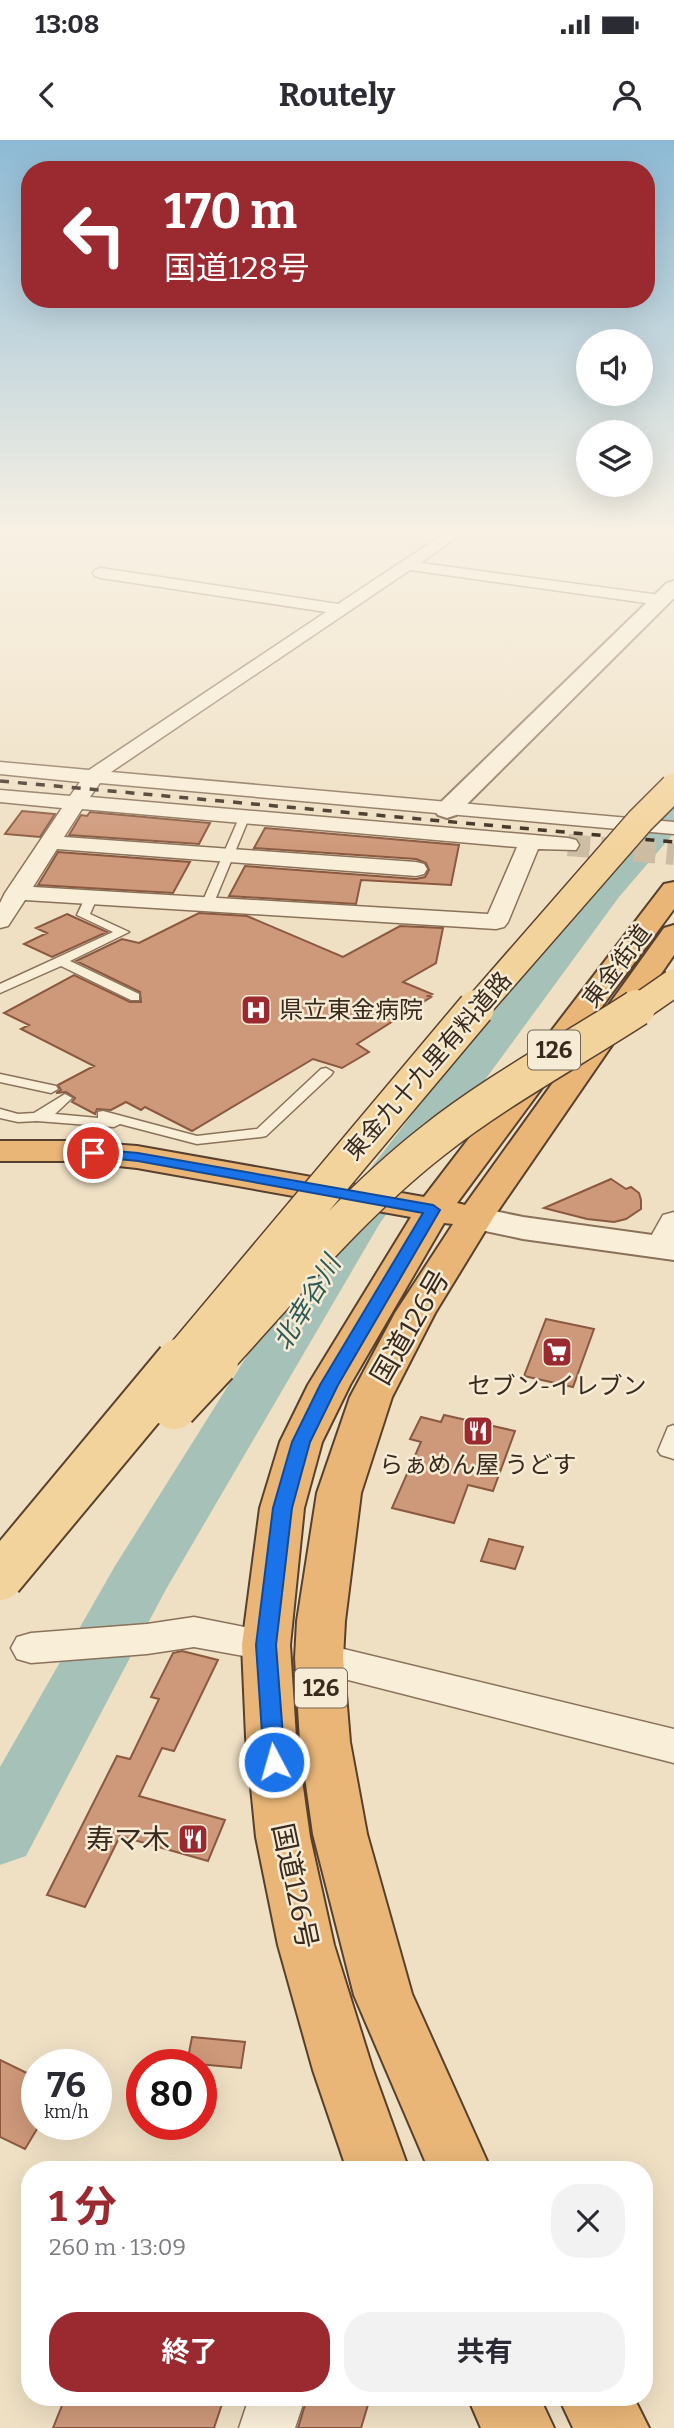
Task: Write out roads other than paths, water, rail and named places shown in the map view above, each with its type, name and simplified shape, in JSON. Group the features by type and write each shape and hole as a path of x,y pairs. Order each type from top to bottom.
{"highway":[{"name":"東金街道","path":"454,1214 674,890"},
{"name":"東金街道","path":"454,1214 674,933"},
{"path":"0,1151 71,1151 138,1157 454,1214"},
{"name":"国道126号","path":"373,2161 342,2070 306,1945 283,1837 271,1737 266,1645 282,1508 301,1442 329,1385 454,1214"},
{"name":"国道126号","path":"454,1214 415,1313 370,1397 339,1493 321,1621 319,1658 325,1742 340,1834 359,1913 383,1994 456,2161"},
{"path":"507,2406 519,2428"},
{"path":"599,2406 614,2428"}],"main road":[{"name":"東金九十九里有料道路","path":"0,1577 404,1091 554,923 640,821 674,787"},
{"name":"東金九十九里有料道路","path":"0,1606 151,1429 226,1352 289,1279 401,1167 484,1102 598,1034 674,983"}],"street":[{"path":"0,921 75,803 108,765 297,638"},
{"path":"447,810 622,638"},
{"path":"0,768 447,810 674,828"},
{"path":"0,796 568,845"},
{"path":"407,917 423,834"},
{"path":"49,842 416,869"},
{"path":"16,893 496,922 530,843"},
{"path":"454,1214 523,1228 669,1239"},
{"path":"31,1648 147,1639 194,1632 266,1645"},
{"path":"319,1658 674,1746"},
{"path":"267,2428 274,2406"}],"lane":[{"path":"207,905 244,818"},
{"path":"0,989 123,932 83,915 91,898"},
{"path":"61,961 135,997"},
{"path":"103,1115 197,1140 261,1132 326,1072"},
{"path":"0,1078 51,1089"},
{"path":"39,1117 51,1112 65,1098"},
{"path":"0,1113 144,1126"},
{"path":"674,1431 667,1451 674,1453"}],"waterway":[{"name":"北幸谷川","path":"0,1834 137,1583 357,1220 606,889 674,811"}],"tunnel":[{"path":"568,845 674,854"}],"railway":[{"path":"0,781 674,842"}],"place":[{"name":"県立東金病院","path":"256,1010"},
{"name":"セブン-イレブン","path":"557,1352"},
{"name":"らぁめん屋 うどす","path":"478,1431"},
{"name":"寿マ木","path":"193,1839"}]}
